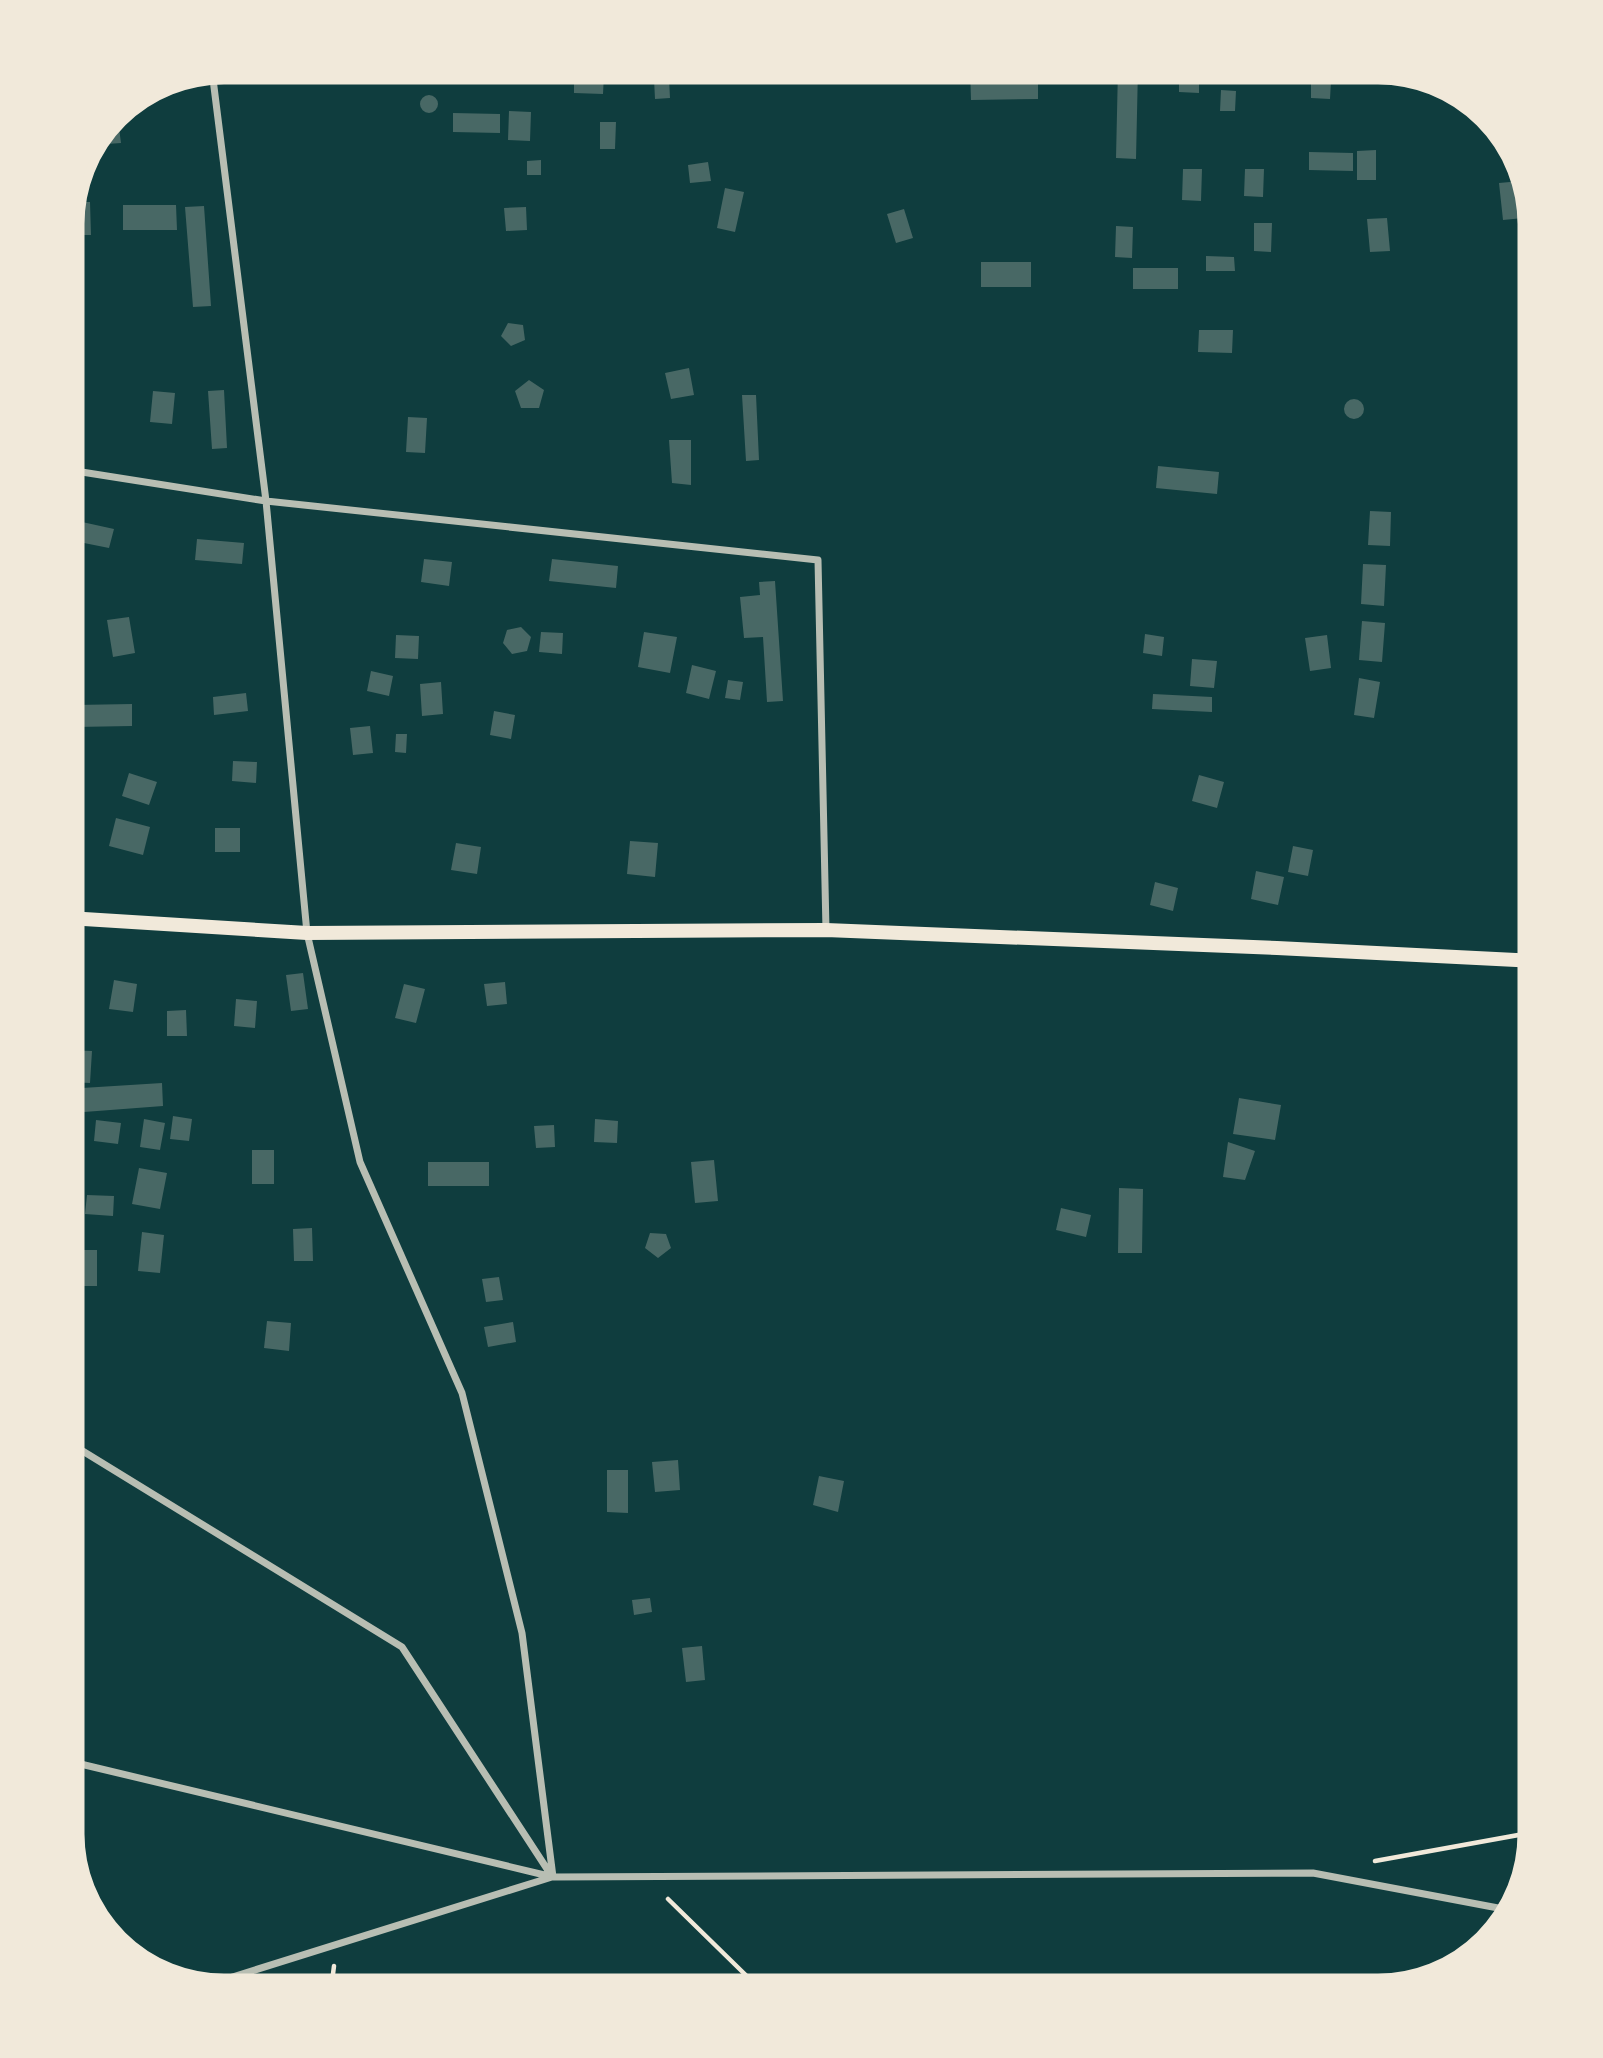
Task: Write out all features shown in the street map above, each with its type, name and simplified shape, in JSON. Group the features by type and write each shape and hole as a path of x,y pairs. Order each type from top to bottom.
{"main road":[{"path":"81,919 307,933 826,930 1522,960"}],"street":[{"path":"213,81 267,501 307,933 360,1161 462,1393 522,1633 553,1877"},
{"path":"81,472 267,501 818,560 826,930"},
{"path":"80,1450 401,1647 553,1877"},
{"path":"80,1764 553,1877 1312,1873 1501,1909"},
{"path":"229,1978 553,1877"}],"path":[{"path":"1365,1863 1522,1834"},
{"path":"645,1877 749,1978"}],"building":[{"path":"574,81 604,81 603,94 574,93"},
{"path":"654,81 669,81 670,98 655,99"},
{"path":"970,81 1038,81 1038,99 971,100"},
{"path":"1118,81 1138,81 1136,159 1116,158"},
{"path":"1179,81 1199,81 1199,93 1179,92"},
{"path":"1311,81 1331,81 1330,99 1311,98"},
{"path":"1221,90 1236,91 1235,111 1220,111"},
{"path":"429,95 435,98 438,104 435,110 429,113 423,110 420,104 423,98"},
{"path":"509,111 531,112 530,141 508,140"},
{"path":"453,113 500,114 500,133 453,132"},
{"path":"600,122 616,122 615,149 600,149"},
{"path":"119,127 121,143 107,144 110,137"},
{"path":"1376,150 1376,180 1357,180 1357,151"},
{"path":"1309,152 1353,153 1353,171 1309,170"},
{"path":"541,160 541,175 527,175 527,161"},
{"path":"708,162 711,181 690,183 688,165"},
{"path":"1183,169 1202,169 1201,201 1182,200"},
{"path":"1245,169 1264,169 1263,197 1244,196"},
{"path":"1516,181 1522,218 1503,220 1499,183"},
{"path":"725,188 744,192 735,232 717,228"},
{"path":"83,202 90,202 91,235 81,235"},
{"path":"123,205 176,205 177,230 123,230"},
{"path":"204,206 211,306 193,307 185,207"},
{"path":"526,207 527,230 506,231 504,208"},
{"path":"904,209 913,238 896,243 887,214"},
{"path":"1387,218 1390,251 1370,252 1367,219"},
{"path":"1254,223 1272,223 1271,252 1254,251"},
{"path":"1116,226 1133,227 1132,258 1115,257"},
{"path":"1206,256 1234,257 1235,271 1206,271"},
{"path":"981,262 1031,262 1031,287 981,287"},
{"path":"1133,268 1178,268 1178,289 1133,289"},
{"path":"508,323 523,325 525,340 511,346 501,336"},
{"path":"1199,330 1233,330 1232,353 1198,352"},
{"path":"689,368 694,395 671,399 665,373"},
{"path":"529,380 544,390 539,408 521,408 515,391"},
{"path":"224,390 227,448 212,449 208,391"},
{"path":"153,391 175,393 172,424 150,422"},
{"path":"742,395 756,395 759,460 746,461"},
{"path":"1350,399 1358,399 1364,409 1358,419 1350,419 1344,413 1344,405"},
{"path":"408,417 427,418 425,453 406,452"},
{"path":"669,440 691,440 691,485 672,483"},
{"path":"1158,466 1219,472 1217,494 1156,488"},
{"path":"1370,511 1391,512 1390,546 1368,545"},
{"path":"81,522 114,529 109,548 81,542"},
{"path":"197,539 244,543 242,564 195,560"},
{"path":"424,559 452,562 449,586 421,582"},
{"path":"552,559 618,566 616,588 549,581"},
{"path":"1363,564 1386,565 1384,606 1361,604"},
{"path":"775,581 783,701 767,702 763,637 744,638 740,597 760,595 759,582"},
{"path":"129,617 135,653 113,657 107,620"},
{"path":"1362,621 1385,623 1382,662 1359,660"},
{"path":"521,627 531,637 527,651 512,654 503,643 507,630"},
{"path":"541,632 563,633 562,654 539,652"},
{"path":"644,632 677,637 670,673 638,667"},
{"path":"1145,634 1164,637 1162,656 1143,653"},
{"path":"396,635 419,636 418,659 395,658"},
{"path":"1327,635 1331,668 1310,671 1305,638"},
{"path":"1192,659 1217,661 1214,688 1190,686"},
{"path":"692,665 716,671 709,699 686,693"},
{"path":"371,671 393,676 389,696 367,691"},
{"path":"1359,678 1380,682 1374,718 1354,715"},
{"path":"728,680 743,682 740,700 725,698"},
{"path":"441,682 443,714 422,716 420,684"},
{"path":"246,693 248,711 214,715 213,697"},
{"path":"1153,694 1212,697 1212,712 1152,709"},
{"path":"132,704 132,726 81,727 81,705"},
{"path":"494,711 515,715 511,739 490,735"},
{"path":"370,726 373,753 353,755 350,728"},
{"path":"396,734 407,734 406,753 395,752"},
{"path":"233,761 257,762 256,783 232,781"},
{"path":"129,773 157,782 149,805 122,796"},
{"path":"1199,775 1224,782 1217,808 1192,801"},
{"path":"116,818 150,827 143,855 109,846"},
{"path":"215,828 240,828 240,852 215,852"},
{"path":"630,841 658,843 655,877 627,874"},
{"path":"456,843 481,847 477,874 451,870"},
{"path":"1293,846 1313,850 1308,876 1288,872"},
{"path":"1256,871 1284,877 1278,905 1251,899"},
{"path":"1155,882 1178,888 1173,911 1150,905"},
{"path":"303,973 308,1009 291,1011 286,975"},
{"path":"114,980 137,984 133,1012 109,1009"},
{"path":"505,982 507,1004 487,1006 484,984"},
{"path":"404,984 425,989 416,1023 395,1018"},
{"path":"236,999 257,1001 255,1028 234,1026"},
{"path":"186,1010 187,1036 167,1036 167,1011"},
{"path":"80,1051 92,1051 90,1083 80,1083"},
{"path":"162,1083 163,1106 84,1112 82,1088"},
{"path":"1239,1098 1281,1105 1275,1140 1233,1134"},
{"path":"173,1116 192,1119 189,1141 170,1139"},
{"path":"144,1119 165,1123 160,1150 140,1147"},
{"path":"595,1119 618,1121 617,1143 594,1142"},
{"path":"96,1120 121,1123 118,1144 94,1141"},
{"path":"554,1125 555,1147 536,1148 534,1126"},
{"path":"1228,1142 1255,1151 1245,1180 1223,1177"},
{"path":"252,1150 274,1150 274,1184 252,1184"},
{"path":"714,1160 718,1201 695,1203 691,1162"},
{"path":"428,1162 489,1162 489,1186 428,1186"},
{"path":"139,1168 167,1173 160,1209 132,1204"},
{"path":"1119,1188 1143,1189 1142,1253 1118,1253"},
{"path":"87,1195 114,1196 113,1216 85,1214"},
{"path":"1061,1208 1091,1215 1086,1237 1056,1230"},
{"path":"312,1228 313,1261 294,1261 293,1229"},
{"path":"142,1232 164,1235 160,1273 138,1271"},
{"path":"650,1233 666,1234 671,1248 658,1258 645,1248"},
{"path":"80,1250 97,1250 97,1286 80,1286"},
{"path":"499,1277 503,1300 486,1302 482,1279"},
{"path":"267,1321 291,1323 289,1351 264,1348"},
{"path":"513,1322 516,1342 488,1347 484,1327"},
{"path":"678,1460 680,1490 655,1492 652,1462"},
{"path":"607,1470 628,1470 628,1513 607,1512"},
{"path":"819,1476 844,1481 838,1512 813,1505"},
{"path":"650,1598 652,1612 634,1615 632,1600"},
{"path":"702,1646 705,1680 686,1682 682,1648"}]}
